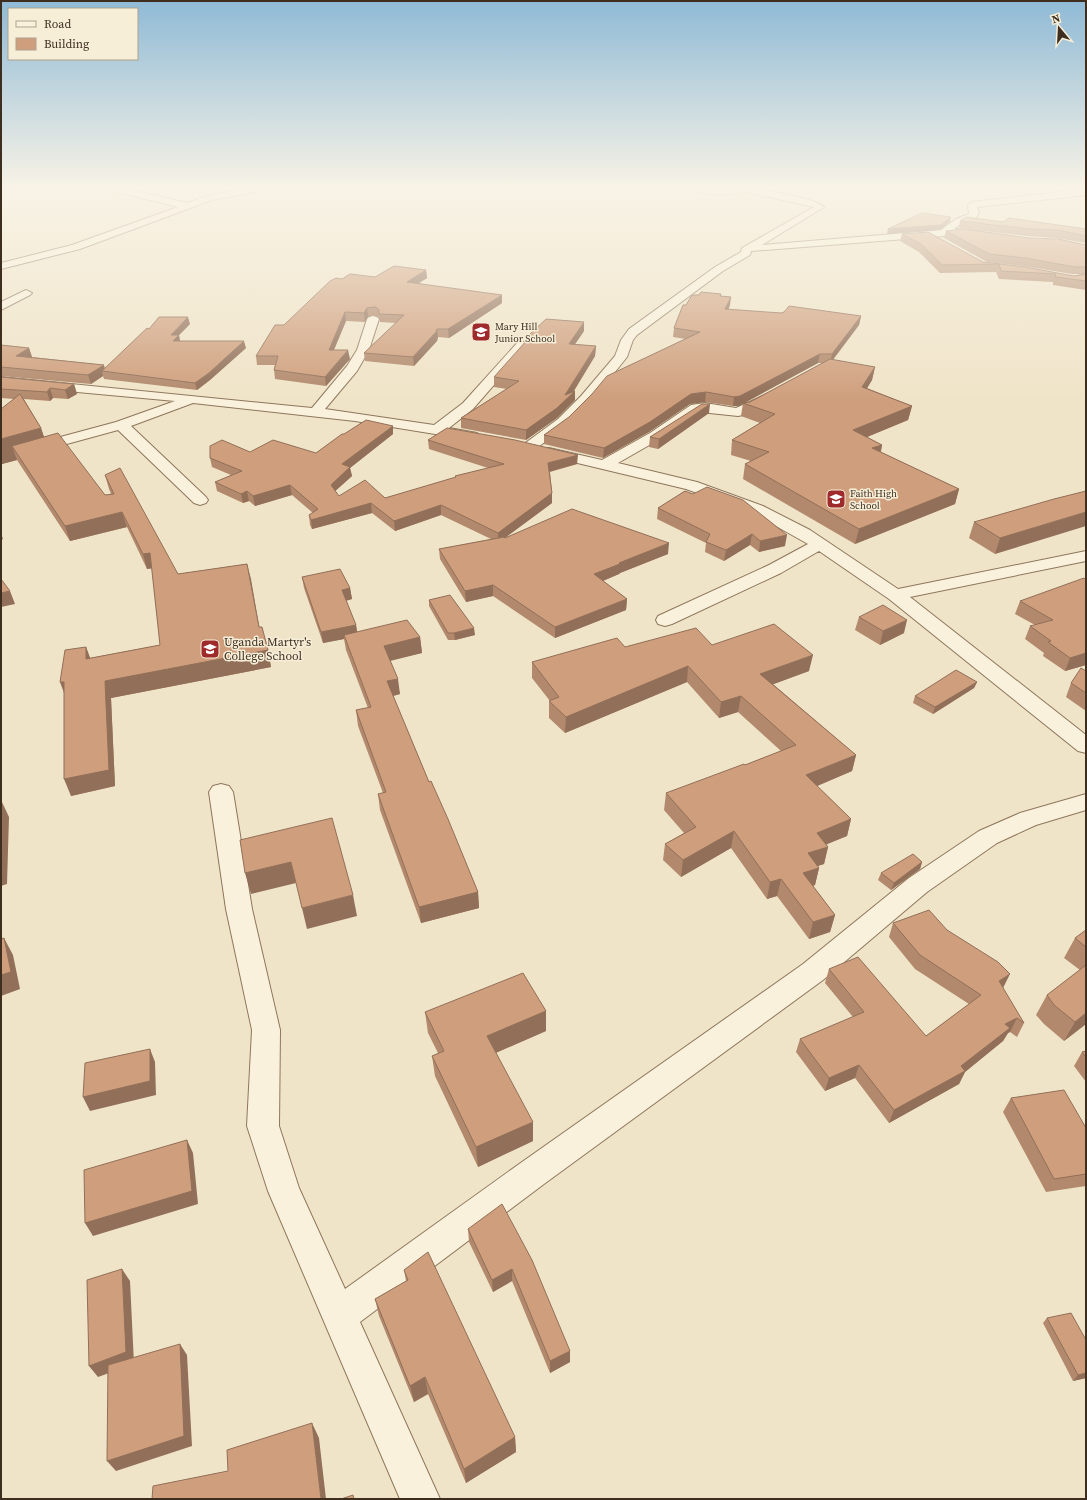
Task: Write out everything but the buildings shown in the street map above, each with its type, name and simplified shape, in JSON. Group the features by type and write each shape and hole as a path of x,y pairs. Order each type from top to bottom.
{"street":[{"path":"1,266 29,259"},
{"path":"736,259 719,269 633,332 627,340 621,357 586,399 563,422 522,446 606,464 691,485 757,509 820,544 895,595 985,664 1086,746"},
{"path":"1,307 26,293"},
{"path":"315,412 352,368 363,350 373,319"},
{"path":"437,430 468,406 522,345"},
{"path":"1,381 315,412 403,423 484,438"},
{"path":"606,464 656,436 696,408 705,407 733,412 742,411 783,389"},
{"path":"1,458 121,425 194,399"},
{"path":"121,425 200,500"},
{"path":"665,620 775,569 820,544"},
{"path":"895,595 1086,556"},
{"path":"221,792 239,909 266,1030 263,1126 284,1191 420,1499"},
{"path":"340,1315 812,972 918,885 988,837 1028,819 1086,802"}],"place":[{"name":"Mary Hill Junior School","path":"481,332"},
{"name":"Faith High School","path":"836,499"},
{"name":"Uganda Martyr's College School","path":"210,649"}]}
